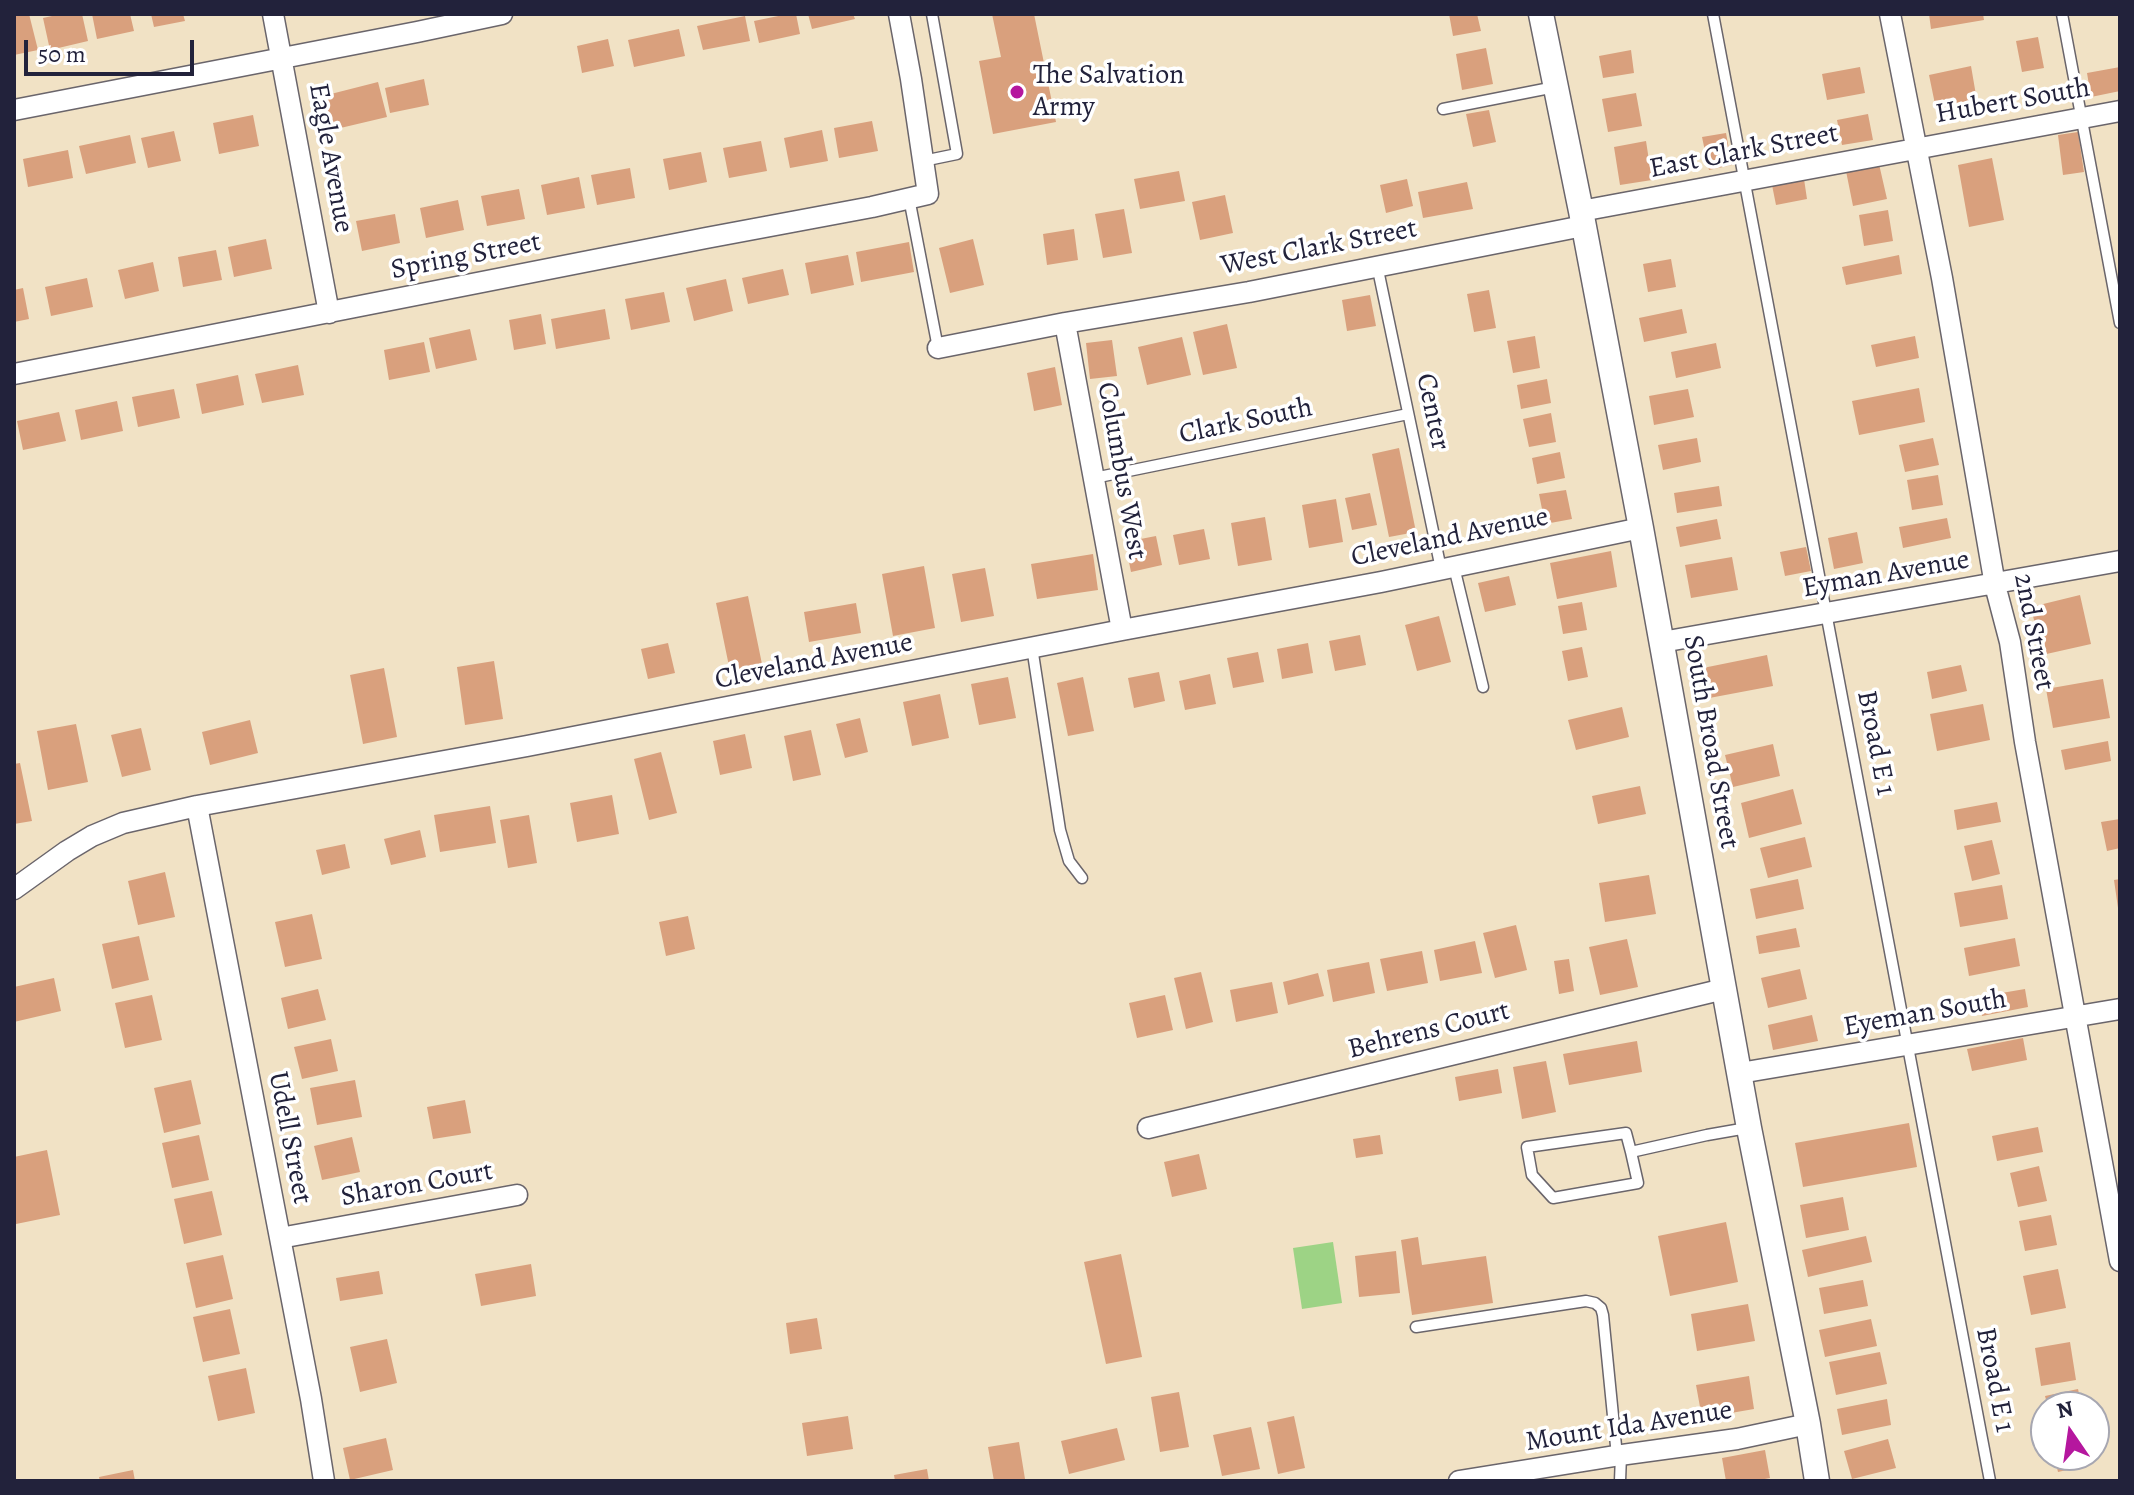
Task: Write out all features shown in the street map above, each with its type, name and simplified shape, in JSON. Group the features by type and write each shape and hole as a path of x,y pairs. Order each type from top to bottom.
{"street":[{"name":"Eagle Avenue","path":"273,14 329,313"},
{"path":"14,110 502,14"},
{"path":"899,14 923,161 919,196"},
{"name":"South Broad Street","path":"1541,14 1641,528 1749,1128 1817,1481"},
{"name":"2nd Street","path":"1890,14 1942,278 1995,585 2010,642 2025,742 2120,1261"},
{"name":"Hubert South","path":"1917,148 2120,111"},
{"name":"East Clark Street","path":"1582,218 1744,180 1917,148"},
{"name":"Spring Street","path":"14,374 919,196"},
{"name":"West Clark Street","path":"938,348 1249,292 1582,218"},
{"name":"Columbus West","path":"1065,323 1122,630"},
{"name":"Cleveland Avenue","path":"14,889 92,836 123,823 197,806 527,746 1641,528"},
{"name":"Eyman Avenue","path":"1662,642 2120,561"},
{"name":"Udell Street","path":"197,806 324,1481"},
{"name":"Behrens Court","path":"1148,1128 1724,989"},
{"name":"Eyeman South","path":"1740,1073 2120,1009"},
{"name":"Sharon Court","path":"280,1238 517,1195"},
{"name":"Mount Ida Avenue","path":"1459,1481 1737,1439 1808,1424"}],"lane":[{"path":"923,161 957,154 932,14"},
{"name":"Broad E 1","path":"1713,14 1990,1481"},
{"path":"2062,14 2120,323"},
{"path":"1443,109 1556,87"},
{"path":"919,196 938,348"},
{"name":"Center","path":"1377,265 1408,414 1447,568 1483,687"},
{"name":"Clark South","path":"1094,478 1408,414"},
{"path":"1032,647 1060,830 1069,861 1082,878"},
{"path":"1631,1152 1749,1128"},
{"path":"1626,1133 1631,1152 1638,1183 1553,1198 1532,1175 1527,1147 1626,1133"},
{"path":"1416,1327 1586,1301 1595,1303 1603,1315 1620,1481"}],"green space":[{"path":"1333,1242 1342,1303 1302,1309 1293,1248"}],"building":[{"path":"14,14 29,14 38,50 14,55"},
{"path":"82,14 88,41 50,50 43,18"},
{"path":"92,14 130,14 134,31 97,39"},
{"path":"151,14 183,14 185,21 154,27"},
{"path":"796,14 800,34 759,43 754,21"},
{"path":"808,14 853,14 855,19 812,29"},
{"name":"The Salvation Army","path":"992,14 1034,14 1056,122 993,134 979,61 1001,57"},
{"path":"1449,14 1477,14 1481,31 1453,36"},
{"path":"1929,14 1983,14 1984,20 1931,29"},
{"path":"745,16 750,41 703,50 697,26"},
{"path":"679,29 685,56 634,67 628,40"},
{"path":"2038,37 2044,68 2022,72 2016,41"},
{"path":"608,39 614,66 582,73 577,46"},
{"path":"1486,48 1493,84 1462,90 1456,54"},
{"path":"1631,50 1634,73 1603,78 1599,56"},
{"path":"1971,66 1977,101 1936,109 1929,75"},
{"path":"1860,67 1865,93 1827,100 1822,74"},
{"path":"2120,67 2120,91 2091,97 2087,73"},
{"path":"424,79 429,105 390,113 385,88"},
{"path":"378,82 387,117 332,130 323,96"},
{"path":"1636,93 1642,126 1608,132 1602,99"},
{"path":"1489,110 1496,142 1473,147 1466,114"},
{"path":"1868,114 1873,140 1842,145 1837,120"},
{"path":"253,115 259,146 219,154 213,123"},
{"path":"872,121 878,151 839,158 834,128"},
{"path":"822,130 828,161 790,168 784,138"},
{"path":"174,131 181,161 148,168 141,138"},
{"path":"2078,132 2084,172 2063,175 2058,135"},
{"path":"1726,133 1732,165 1709,170 1702,137"},
{"path":"130,135 136,163 86,174 79,146"},
{"path":"761,141 767,171 729,178 723,148"},
{"path":"1646,141 1652,180 1620,185 1614,147"},
{"path":"68,150 73,178 28,187 23,159"},
{"path":"701,152 707,182 669,190 663,159"},
{"path":"1992,158 2004,220 1969,227 1958,165"},
{"path":"1879,164 1887,199 1853,206 1846,171"},
{"path":"630,168 635,198 597,205 591,175"},
{"path":"1179,171 1185,201 1140,209 1134,179"},
{"path":"579,177 585,208 547,215 541,185"},
{"path":"1407,179 1413,206 1386,213 1380,185"},
{"path":"1804,179 1807,199 1776,205 1772,185"},
{"path":"1467,182 1473,209 1423,218 1418,192"},
{"path":"519,189 525,219 487,226 481,196"},
{"path":"1225,195 1233,233 1200,240 1192,202"},
{"path":"458,200 464,230 426,238 420,208"},
{"path":"1124,209 1132,253 1103,258 1095,214"},
{"path":"1888,210 1893,241 1864,246 1859,215"},
{"path":"395,214 400,243 362,251 356,221"},
{"path":"1074,229 1078,260 1047,265 1043,234"},
{"path":"266,239 272,269 234,277 228,247"},
{"path":"973,239 984,285 950,293 939,248"},
{"path":"909,242 914,272 861,282 856,252"},
{"path":"216,250 222,280 183,287 178,257"},
{"path":"848,255 854,285 811,294 805,263"},
{"path":"1899,255 1902,274 1846,285 1842,267"},
{"path":"1671,259 1676,287 1648,292 1643,264"},
{"path":"153,262 159,291 125,299 118,270"},
{"path":"783,269 789,295 748,304 742,278"},
{"path":"87,278 93,307 51,316 45,287"},
{"path":"726,279 733,311 694,321 686,288"},
{"path":"23,288 29,319 14,322 14,290"},
{"path":"1489,290 1496,328 1474,332 1467,294"},
{"path":"664,292 670,322 631,330 625,299"},
{"path":"1370,295 1376,326 1347,331 1342,300"},
{"path":"605,309 610,339 556,349 551,319"},
{"path":"1682,309 1687,333 1644,342 1639,318"},
{"path":"541,314 546,344 514,350 509,320"},
{"path":"1227,324 1237,368 1203,375 1193,332"},
{"path":"470,329 477,360 436,369 429,338"},
{"path":"1535,336 1540,368 1513,373 1507,341"},
{"path":"1915,336 1919,358 1876,367 1871,345"},
{"path":"1182,337 1191,375 1147,385 1138,347"},
{"path":"1112,340 1117,376 1090,379 1086,343"},
{"path":"424,342 430,372 389,380 384,350"},
{"path":"1716,343 1721,368 1676,378 1671,352"},
{"path":"298,365 304,395 262,403 255,374"},
{"path":"1055,367 1062,405 1034,411 1027,373"},
{"path":"238,375 244,405 202,414 196,384"},
{"path":"1547,379 1551,403 1521,409 1517,385"},
{"path":"1919,388 1925,422 1859,435 1852,401"},
{"path":"174,389 180,418 138,427 132,397"},
{"path":"1688,389 1694,417 1654,425 1649,396"},
{"path":"117,401 123,431 81,440 75,410"},
{"path":"59,412 66,441 23,450 17,421"},
{"path":"1551,413 1556,442 1529,447 1523,419"},
{"path":"1697,438 1701,462 1663,470 1658,445"},
{"path":"1933,438 1939,465 1905,472 1899,445"},
{"path":"1399,448 1416,532 1389,537 1372,454"},
{"path":"1560,452 1565,478 1537,484 1532,458"},
{"path":"1938,475 1943,505 1912,510 1907,480"},
{"path":"1719,486 1722,506 1677,513 1674,493"},
{"path":"1566,490 1572,519 1545,524 1539,494"},
{"path":"1370,493 1377,525 1352,530 1345,498"},
{"path":"1336,499 1343,542 1309,548 1302,505"},
{"path":"1265,517 1272,560 1238,566 1231,523"},
{"path":"1947,518 1951,538 1903,548 1899,527"},
{"path":"1717,519 1721,539 1680,547 1676,527"},
{"path":"1204,529 1210,559 1179,565 1173,535"},
{"path":"1857,532 1863,563 1834,569 1828,538"},
{"path":"1156,536 1162,565 1131,572 1125,542"},
{"path":"1806,547 1811,571 1785,576 1780,552"},
{"path":"1611,551 1617,587 1557,599 1550,563"},
{"path":"1093,554 1098,590 1037,599 1031,564"},
{"path":"1732,557 1738,590 1691,598 1685,565"},
{"path":"924,566 935,628 893,636 882,574"},
{"path":"985,568 994,616 961,622 952,574"},
{"path":"1509,576 1516,605 1485,612 1478,583"},
{"path":"2080,595 2091,644 2042,655 2031,607"},
{"path":"748,596 762,664 730,671 716,603"},
{"path":"1582,602 1587,630 1563,634 1558,606"},
{"path":"856,603 861,633 809,642 804,612"},
{"path":"1439,616 1451,662 1417,671 1405,625"},
{"path":"1360,635 1366,665 1335,671 1329,641"},
{"path":"668,643 675,673 648,679 641,649"},
{"path":"1308,643 1313,673 1282,679 1277,649"},
{"path":"1582,647 1588,677 1568,681 1562,651"},
{"path":"1258,652 1264,682 1233,688 1227,658"},
{"path":"1767,655 1773,686 1704,699 1698,669"},
{"path":"494,661 503,719 465,725 457,667"},
{"path":"1961,665 1967,691 1932,699 1927,672"},
{"path":"384,668 397,737 363,744 350,675"},
{"path":"1159,672 1165,701 1134,708 1128,678"},
{"path":"1210,674 1216,704 1185,710 1179,681"},
{"path":"1008,677 1016,718 979,725 971,684"},
{"path":"1083,677 1094,731 1068,736 1057,683"},
{"path":"2103,679 2110,718 2053,728 2046,689"},
{"path":"940,694 949,738 912,746 903,702"},
{"path":"1983,704 1990,740 1937,751 1930,714"},
{"path":"1622,707 1629,737 1576,750 1568,720"},
{"path":"860,718 868,752 845,758 836,724"},
{"path":"250,720 258,753 210,765 202,732"},
{"path":"76,724 88,782 48,790 37,731"},
{"path":"141,728 151,770 122,777 111,735"},
{"path":"811,730 821,775 793,781 784,736"},
{"path":"745,734 752,768 720,775 713,741"},
{"path":"2108,741 2111,761 2065,770 2061,750"},
{"path":"1773,744 1780,776 1733,787 1725,755"},
{"path":"661,752 677,813 649,820 634,759"},
{"path":"20,763 32,821 14,824 14,764"},
{"path":"1640,786 1646,814 1598,824 1592,796"},
{"path":"1793,789 1802,824 1749,838 1741,803"},
{"path":"612,795 619,834 577,842 570,803"},
{"path":"1997,802 2001,822 1957,830 1954,810"},
{"path":"490,806 496,843 440,852 434,815"},
{"path":"529,815 537,863 508,868 500,820"},
{"path":"2120,819 2120,848 2107,851 2101,822"},
{"path":"420,830 426,857 391,865 384,839"},
{"path":"1805,837 1812,867 1768,878 1760,848"},
{"path":"1992,840 2000,874 1972,881 1964,846"},
{"path":"345,844 350,868 322,875 316,850"},
{"path":"165,872 175,917 138,925 128,881"},
{"path":"1649,875 1656,914 1605,922 1599,883"},
{"path":"1798,879 1804,909 1756,919 1750,889"},
{"path":"2120,879 2120,908 2118,908 2114,880"},
{"path":"2002,885 2008,919 1960,927 1954,893"},
{"path":"312,914 322,959 285,967 275,922"},
{"path":"688,916 695,949 666,956 659,922"},
{"path":"1516,925 1527,970 1495,978 1483,933"},
{"path":"1796,928 1800,947 1759,954 1756,936"},
{"path":"139,936 149,980 112,989 102,944"},
{"path":"2015,938 2020,966 1969,976 1964,948"},
{"path":"1627,939 1638,987 1600,995 1589,947"},
{"path":"1475,941 1482,973 1440,981 1434,950"},
{"path":"1422,951 1428,983 1387,991 1380,959"},
{"path":"1569,959 1574,991 1559,994 1554,961"},
{"path":"1369,962 1375,993 1333,1002 1327,970"},
{"path":"1800,969 1807,999 1768,1008 1761,978"},
{"path":"1201,972 1213,1022 1186,1029 1174,978"},
{"path":"1318,973 1324,996 1288,1005 1283,982"},
{"path":"54,978 61,1011 14,1022 14,987"},
{"path":"1272,982 1278,1013 1236,1022 1230,990"},
{"path":"318,989 326,1020 288,1029 281,998"},
{"path":"2025,989 2028,1007 1982,1016 1978,997"},
{"path":"152,995 162,1040 125,1048 115,1003"},
{"path":"1165,995 1173,1030 1137,1038 1129,1003"},
{"path":"1812,1015 1818,1041 1773,1050 1768,1025"},
{"path":"2023,1038 2027,1060 1972,1071 1967,1049"},
{"path":"331,1039 338,1071 302,1079 294,1047"},
{"path":"1637,1041 1642,1072 1569,1085 1563,1054"},
{"path":"1546,1061 1556,1112 1522,1119 1513,1067"},
{"path":"1498,1069 1502,1093 1459,1101 1455,1077"},
{"path":"191,1080 201,1124 164,1133 154,1088"},
{"path":"355,1080 362,1117 317,1125 310,1088"},
{"path":"465,1100 471,1133 433,1139 427,1107"},
{"path":"1909,1123 1917,1167 1803,1187 1795,1143"},
{"path":"2038,1127 2043,1152 1997,1161 1992,1136"},
{"path":"199,1135 209,1180 172,1188 162,1143"},
{"path":"1380,1135 1383,1154 1356,1158 1353,1139"},
{"path":"352,1137 360,1172 322,1180 314,1146"},
{"path":"47,1150 60,1215 16,1224 14,1157"},
{"path":"1199,1154 1207,1189 1172,1197 1164,1162"},
{"path":"2039,1166 2047,1201 2018,1207 2010,1173"},
{"path":"212,1191 222,1235 184,1244 174,1199"},
{"path":"1843,1197 1849,1230 1806,1238 1800,1205"},
{"path":"2051,1215 2057,1245 2025,1251 2019,1221"},
{"path":"1726,1222 1738,1282 1670,1296 1658,1236"},
{"path":"1866,1236 1872,1262 1808,1277 1802,1250"},
{"path":"1418,1237 1422,1265 1486,1256 1493,1303 1412,1315 1401,1240"},
{"path":"1396,1251 1400,1293 1359,1297 1355,1256"},
{"path":"1121,1254 1142,1357 1106,1364 1084,1262"},
{"path":"223,1255 233,1299 196,1308 186,1263"},
{"path":"531,1264 536,1296 481,1306 475,1274"},
{"path":"2058,1269 2066,1308 2031,1315 2023,1276"},
{"path":"379,1271 383,1294 340,1301 336,1278"},
{"path":"1863,1280 1868,1306 1824,1314 1819,1288"},
{"path":"1748,1304 1755,1341 1697,1351 1691,1314"},
{"path":"230,1309 240,1354 203,1362 193,1317"},
{"path":"817,1318 822,1349 790,1354 786,1323"},
{"path":"1871,1319 1877,1346 1825,1357 1819,1330"},
{"path":"387,1339 397,1383 360,1392 350,1347"},
{"path":"2070,1342 2076,1380 2041,1386 2035,1348"},
{"path":"1880,1352 1887,1384 1836,1395 1829,1362"},
{"path":"246,1368 255,1413 218,1421 208,1376"},
{"path":"1749,1376 1754,1409 1702,1418 1696,1385"},
{"path":"1179,1392 1189,1447 1160,1452 1151,1397"},
{"path":"1887,1399 1891,1425 1842,1435 1837,1409"},
{"path":"848,1416 853,1449 807,1456 802,1423"},
{"path":"1294,1416 1305,1468 1278,1474 1267,1422"},
{"path":"1251,1427 1260,1469 1222,1476 1213,1435"},
{"path":"1117,1428 1125,1460 1069,1474 1061,1441"},
{"path":"386,1438 393,1470 350,1480 343,1448"},
{"path":"1888,1439 1896,1468 1852,1479 1844,1451"},
{"path":"1019,1442 1025,1479 994,1481 988,1447"},
{"path":"1765,1450 1770,1478 1726,1481 1722,1458"},
{"path":"927,1469 929,1481 895,1481 894,1475"},
{"path":"133,1470 135,1481 100,1481 99,1477"}],"place":[{"name":"The Salvation Army","path":"1017,92"}]}
